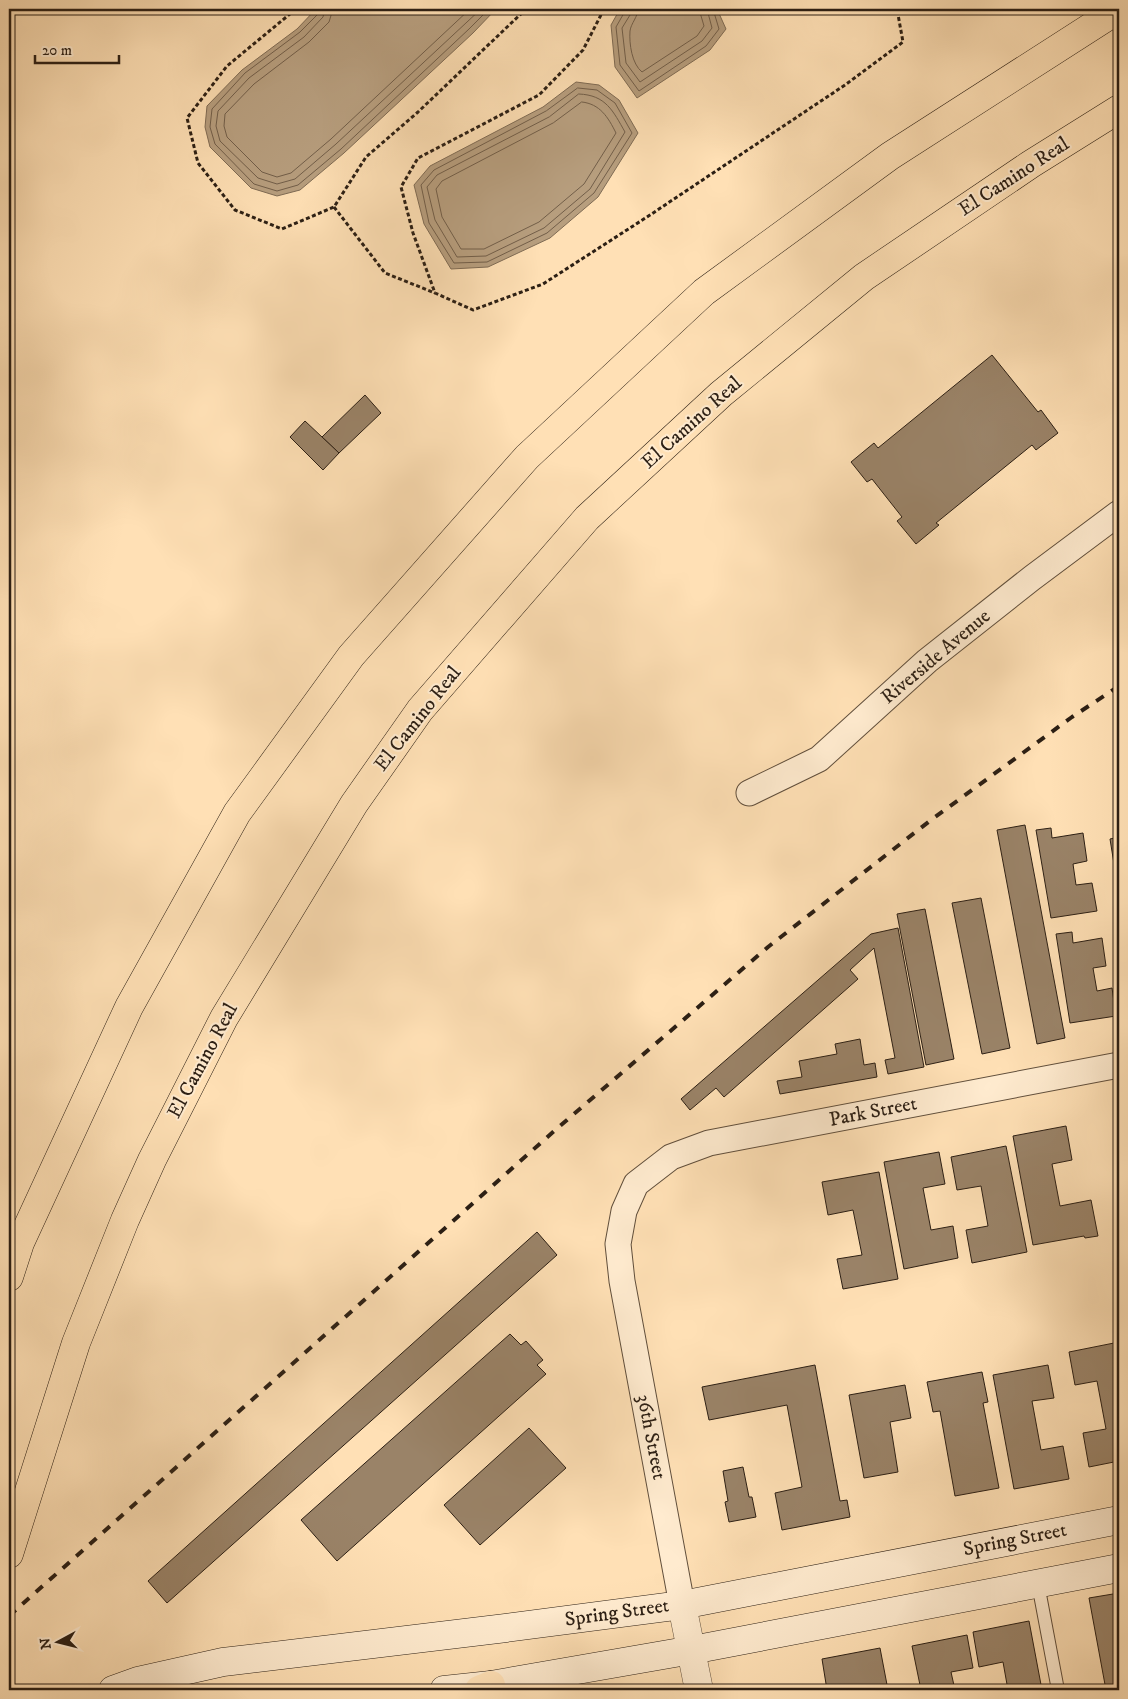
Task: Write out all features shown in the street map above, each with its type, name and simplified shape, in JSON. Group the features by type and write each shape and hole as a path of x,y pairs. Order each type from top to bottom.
{"highway":[{"path":"9,1277 20,1243 129,1006 237,812 351,656 527,458 704,292 890,156 1119,10"},
{"name":"El Camino Real","path":"9,1554 76,1343 124,1220 152,1160 224,1018 354,804 420,710 587,518 721,394 864,278 1031,164 1119,109"}],"main road":[{"name":"Spring Street","path":"113,1690 138,1681 224,1662 682,1605 1119,1520"},
{"path":"444,1690 485,1687 692,1650 1119,1568"},
{"name":"36th Street","path":"682,1605 699,1690"}],"street":[{"name":"Riverside Avenue","path":"749,793 819,759 927,661 1032,578 1119,513"},
{"name":"Park Street","path":"636,1184 672,1158 709,1143 1119,1065"},
{"name":"36th Street","path":"636,1184 624,1211 618,1244 622,1280 682,1605"}],"lane":[{"path":"1038,1584 1058,1690"}],"path":[{"path":"296,9 227,66 187,118 198,163 235,210 282,230 334,207 366,157 418,112 526,9"},
{"path":"435,293 413,233 401,187 418,158 539,95 583,50 604,9"},
{"path":"334,207 385,273 473,310 543,284 844,85 903,42 897,9"}],"water":[{"path":"316,9 496,9 473,33 344,153 300,190 277,196 251,188 210,147 205,127 207,106 242,70 297,29"},
{"path":"620,9 717,9 726,29 710,50 637,98 615,67 611,25"},
{"path":"576,82 599,85 619,100 638,133 598,197 550,238 488,267 451,269 424,224 414,185 430,166 543,107"}],"building":[{"path":"992,355 1038,412 1041,410 1058,433 1036,450 1032,445 936,523 939,525 916,544 897,521 902,517 872,479 867,482 851,462 874,443 878,448"},
{"path":"365,395 381,413 339,453 322,437"},
{"path":"305,421 339,453 323,470 290,437"},
{"path":"1025,825 1065,1038 1037,1044 997,830"},
{"path":"1051,828 1052,838 1083,833 1087,861 1073,864 1076,885 1092,883 1097,911 1051,918 1036,830"},
{"path":"1119,837 1119,895 1110,839"},
{"path":"981,898 1010,1048 982,1054 952,903"},
{"path":"925,909 954,1059 926,1065 897,914"},
{"path":"898,928 924,1067 888,1074 885,1060 895,1058 874,948 850,970 858,979 724,1097 716,1088 690,1110 681,1099 871,934"},
{"path":"1072,932 1073,943 1102,938 1106,966 1093,968 1097,991 1112,988 1116,1016 1070,1023 1056,934"},
{"path":"860,1039 864,1065 875,1063 877,1077 780,1094 777,1081 802,1077 799,1061 837,1054 835,1044"},
{"path":"1066,1126 1072,1160 1052,1164 1060,1206 1091,1200 1098,1236 1085,1238 1084,1236 1033,1245 1013,1136"},
{"path":"1006,1146 1027,1252 972,1263 966,1230 988,1226 981,1186 957,1190 951,1157"},
{"path":"939,1152 945,1184 923,1188 931,1230 953,1226 958,1258 904,1269 884,1162"},
{"path":"879,1172 898,1279 843,1289 837,1259 862,1255 853,1210 828,1215 822,1182"},
{"path":"537,1232 557,1255 167,1603 148,1581"},
{"path":"510,1334 521,1345 526,1341 543,1360 537,1365 546,1374 337,1561 301,1520"},
{"path":"1119,1342 1119,1461 1089,1467 1083,1433 1106,1429 1097,1381 1075,1385 1069,1352"},
{"path":"815,1365 840,1501 847,1500 850,1517 782,1530 775,1493 802,1487 787,1405 709,1420 702,1387"},
{"path":"1048,1365 1054,1398 1032,1401 1041,1450 1063,1446 1069,1479 1014,1489 993,1375"},
{"path":"982,1372 988,1402 983,1403 999,1488 955,1496 940,1411 933,1412 927,1382"},
{"path":"905,1385 911,1418 890,1422 898,1472 864,1478 849,1395"},
{"path":"529,1428 566,1468 480,1545 444,1505"},
{"path":"743,1467 749,1497 752,1497 756,1517 729,1522 725,1502 728,1501 723,1471"},
{"path":"1119,1593 1119,1690 1106,1690 1089,1598"},
{"path":"1029,1621 1042,1690 1008,1690 1003,1662 979,1667 973,1632"},
{"path":"967,1635 973,1668 951,1672 955,1690 921,1690 912,1646"},
{"path":"880,1648 888,1690 827,1690 822,1659"}],"railway":[{"path":"9,1616 553,1132 768,947 931,820 1072,717 1119,686"}]}
